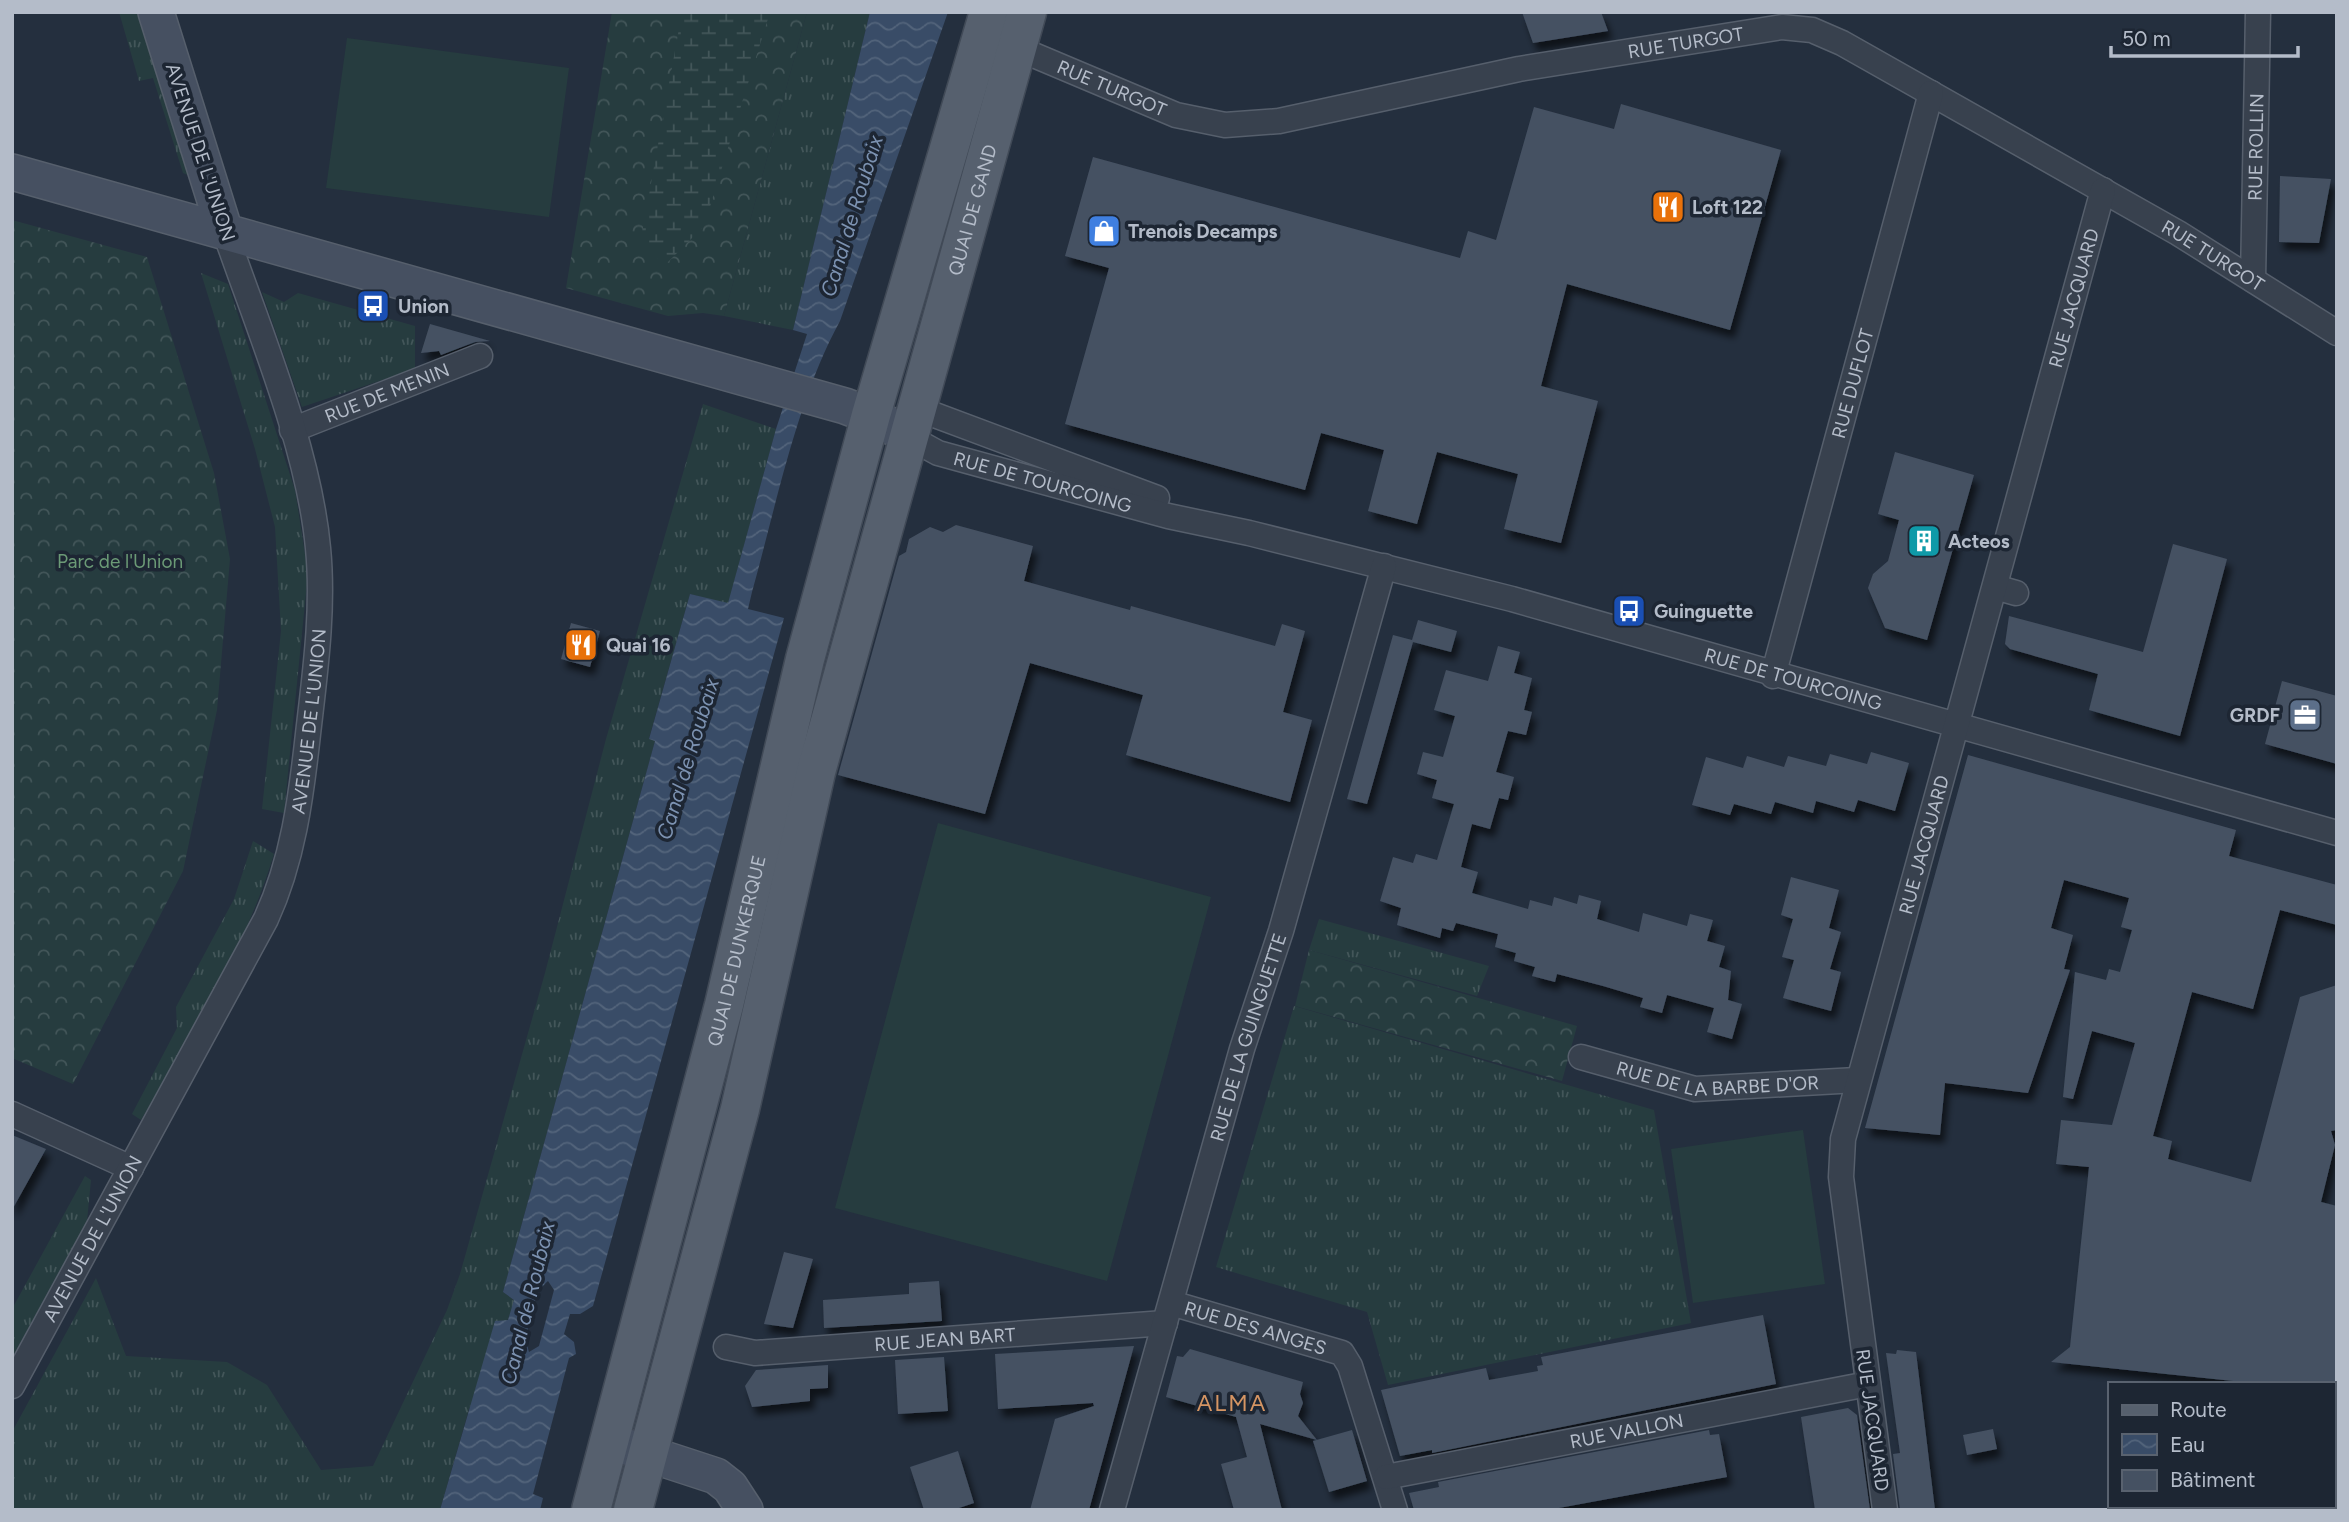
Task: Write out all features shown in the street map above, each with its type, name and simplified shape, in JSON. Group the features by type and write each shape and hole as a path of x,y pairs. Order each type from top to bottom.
{"main road":[{"name":"QUAI DE GAND","path":"861,399 989,12"},
{"name":"QUAI DE GAND","path":"911,422 1027,12"},
{"name":"QUAI DE DUNKERQUE","path":"590,1510 756,877 861,399"},
{"name":"QUAI DE DUNKERQUE","path":"633,1510 740,1109 816,772 911,422"}],"street":[{"name":"AVENUE DE L'UNION","path":"12,1387 266,919 285,869 296,829 313,691 319,587 313,518 292,430 225,232 156,12"},
{"name":"RUE ROLLIN","path":"2253,280 2258,12"},
{"name":"RUE TURGOT","path":"1017,48 1176,114 1225,125 1279,121 1519,69 1781,20 1828,36 1931,93 2103,190 2337,333"},
{"name":"RUE DUFLOT","path":"1773,676 1931,93"},
{"name":"RUE DE TOURCOING","path":"12,172 603,336 671,345 710,344 739,363 861,399 911,422 1249,533"},
{"name":"RUE JACQUARD","path":"1885,1510 1841,1177 1843,1139 1857,1080 1956,728 2005,590 2103,190"},
{"name":"RUE DE MENIN","path":"292,430 480,355"},
{"name":"RUE DE TOURCOING","path":"911,422 937,453 1168,516 1249,533 1512,600 1956,728 2337,833"},
{"name":"RUE DE LA GUINGUETTE","path":"1112,1510 1384,566"},
{"name":"RUE DE LA BARBE D'OR","path":"1581,1057 1695,1089 1857,1080"},
{"path":"12,1114 131,1168"},
{"name":"RUE JEAN BART","path":"726,1347 755,1353 863,1346 1168,1313"},
{"name":"RUE DES ANGES","path":"1168,1313 1342,1353 1350,1366 1395,1510"},
{"name":"RUE VALLON","path":"1385,1477 1868,1384"},
{"path":"609,1441 716,1476 730,1487 743,1509"}],"green space":[{"path":"119,12 142,12 196,179 183,173 153,78 139,81"},
{"path":"612,12 807,12 724,316 703,313 668,316 566,288"},
{"path":"682,12 770,12 704,226 665,265 640,244"},
{"path":"807,12 870,12 793,330 724,316"},
{"path":"347,38 569,68 549,217 326,188"},
{"name":"Parc de l'Union","path":"12,220 147,257 214,473 230,559 217,710 183,871 73,1084 12,1058"},
{"path":"201,273 228,284 295,490 308,573 284,813 262,809 281,631 275,527 255,449"},
{"path":"262,292 284,302 298,293 415,326 415,369 302,407"},
{"path":"703,404 776,429 728,604 690,594 649,738 655,741 503,1292 514,1300 513,1307 469,1409 440,1510 12,1510 12,1432 96,1278 126,1356 227,1362 267,1385 321,1470 373,1466 447,1310 460,1274 545,973 606,739"},
{"path":"938,823 1211,897 1107,1281 835,1208"},
{"path":"253,841 274,854 248,925 198,1023 141,1120 132,1114 177,1028 176,1007 234,899"},
{"path":"1319,919 1489,966 1477,996 1309,950"},
{"path":"1309,950 1577,1026 1562,1081 1295,1006"},
{"path":"1294,1006 1654,1110 1691,1323 1388,1385 1367,1312 1216,1267"},
{"path":"1803,1130 1825,1284 1693,1303 1671,1149"},
{"path":"85,1176 91,1180 87,1221 12,1358 12,1309"}],"water":[{"name":"Canal de Roubaix","path":"870,12 948,12 840,321 811,384 779,489 748,609 784,618 593,1306 580,1314 570,1314 564,1334 574,1342 576,1354 569,1358 533,1494 543,1498 540,1510 440,1510 495,1321 508,1320 514,1300 503,1292 655,741 649,739 690,594 728,603 776,429 807,334 793,330","holes":["548,1281 554,1290 539,1346 529,1352 527,1335 538,1294"]}],"building":[{"path":"1522,12 1601,12 1608,31 1533,43"},
{"path":"1621,104 1781,150 1730,330 1567,284 1541,386 1598,401 1561,543 1504,529 1518,474 1437,452 1417,524 1368,511 1384,450 1321,433 1305,490 1065,424 1109,268 1065,256 1093,157 1460,258 1468,231 1496,240 1534,107 1614,129"},
{"path":"2280,176 2331,179 2319,243 2279,242"},
{"path":"430,324 490,341 475,342 441,355 439,351 421,353"},
{"name":"Acteos","path":"1895,452 1974,475 1927,640 1885,628 1868,588 1873,574 1888,561 1899,520 1878,514"},
{"path":"956,525 1033,546 1024,581 1130,610 1131,606 1275,646 1282,624 1305,631 1283,712 1312,720 1290,802 1126,755 1143,695 1030,663 985,814 838,775 899,556 906,552 909,539 930,527 943,532"},
{"path":"2173,544 2227,559 2180,736 2089,710 2098,674 2010,649 2005,644 2009,616 2143,652"},
{"path":"1418,620 1457,631 1451,652 1413,642 1367,804 1347,799 1393,635 1412,640"},
{"name":"Quai 16","path":"571,623 600,631 590,667 561,659"},
{"path":"1498,646 1520,652 1514,673 1532,678 1524,710 1532,712 1526,735 1508,731 1496,772 1514,777 1508,800 1499,798 1490,829 1472,824 1461,867 1478,872 1472,893 1528,909 1530,900 1552,906 1554,897 1577,904 1579,895 1601,901 1597,919 1639,932 1643,913 1687,926 1690,914 1713,920 1707,941 1725,946 1719,967 1731,971 1728,1000 1742,1004 1732,1039 1707,1032 1714,1008 1667,995 1662,1013 1640,1007 1643,998 1603,986 1557,974 1555,982 1532,976 1535,967 1514,961 1516,953 1495,947 1498,934 1456,923 1453,931 1442,928 1440,938 1397,925 1401,908 1380,901 1393,857 1413,863 1416,854 1437,860 1454,804 1432,798 1437,780 1417,774 1423,752 1443,757 1455,716 1434,710 1446,670 1488,681"},
{"name":"GRDF","path":"2282,681 2337,696 2337,764 2265,744"},
{"path":"1871,752 1909,763 1895,811 1858,800 1854,812 1816,801 1813,813 1775,802 1771,814 1734,804 1730,815 1692,805 1706,757 1743,768 1747,756 1784,767 1788,756 1826,766 1830,754 1867,764"},
{"path":"1968,755 2236,830 2229,856 2337,885 2337,925 2280,910 2253,1009 2192,992 2153,1136 2172,1141 2168,1159 2251,1182 2300,997 2337,985 2337,1130 2331,1131 2335,1145 2321,1202 2337,1206 2337,1384 2243,1382 2051,1362 2070,1347 2089,1167 2056,1164 2061,1120 2112,1125 2135,1043 2092,1031 2073,1099 2063,1097 2075,972 2106,980 2109,969 2120,972 2132,930 2121,927 2129,898 2064,880 2051,928 2073,935 2064,969 2070,970 2028,1093 1945,1083 1940,1135 1865,1128"},
{"path":"1791,877 1839,890 1829,928 1841,932 1830,969 1841,972 1831,1011 1783,998 1794,960 1782,957 1793,919 1781,915"},
{"path":"12,1135 46,1149 12,1210"},
{"path":"784,1252 813,1259 793,1328 764,1324"},
{"path":"939,1281 942,1321 824,1328 823,1300 909,1294 909,1283"},
{"path":"1763,1315 1776,1384 1432,1453 1432,1450 1400,1456 1381,1390 1486,1368 1489,1380 1538,1371 1537,1366 1543,1365 1541,1357"},
{"path":"1134,1346 1089,1510 1030,1510 1055,1419 1094,1406 1093,1403 998,1409 995,1354"},
{"path":"1190,1349 1303,1382 1300,1394 1303,1403 1298,1416 1317,1440 1260,1424 1282,1510 1234,1510 1221,1464 1247,1457 1236,1417 1166,1397 1177,1356 1183,1357"},
{"path":"1897,1350 1916,1352 1935,1510 1900,1510 1893,1454 1900,1453 1886,1353 1896,1354"},
{"path":"944,1357 948,1411 898,1414 895,1360"},
{"path":"828,1365 828,1388 810,1389 810,1401 752,1407 745,1386 756,1370"},
{"path":"1848,1408 1857,1415 1870,1510 1815,1510 1801,1417"},
{"path":"1993,1429 1997,1449 1967,1455 1963,1435"},
{"path":"1352,1430 1367,1481 1329,1492 1313,1441"},
{"path":"1709,1430 1710,1435 1719,1434 1727,1477 1548,1510 1414,1510 1409,1493 1439,1487 1438,1482"},
{"path":"958,1451 974,1503 953,1510 924,1510 910,1467"}],"place":[{"name":"Loft 122","path":"1668,207"},
{"name":"Trenois Decamps","path":"1104,231"},
{"name":"Union","path":"373,306"},
{"name":"Acteos","path":"1924,541"},
{"name":"Guinguette","path":"1629,611"},
{"name":"Quai 16","path":"581,645"},
{"name":"GRDF","path":"2305,715"}],"district":[{"name":"ALMA","path":"1232,1403"}]}
